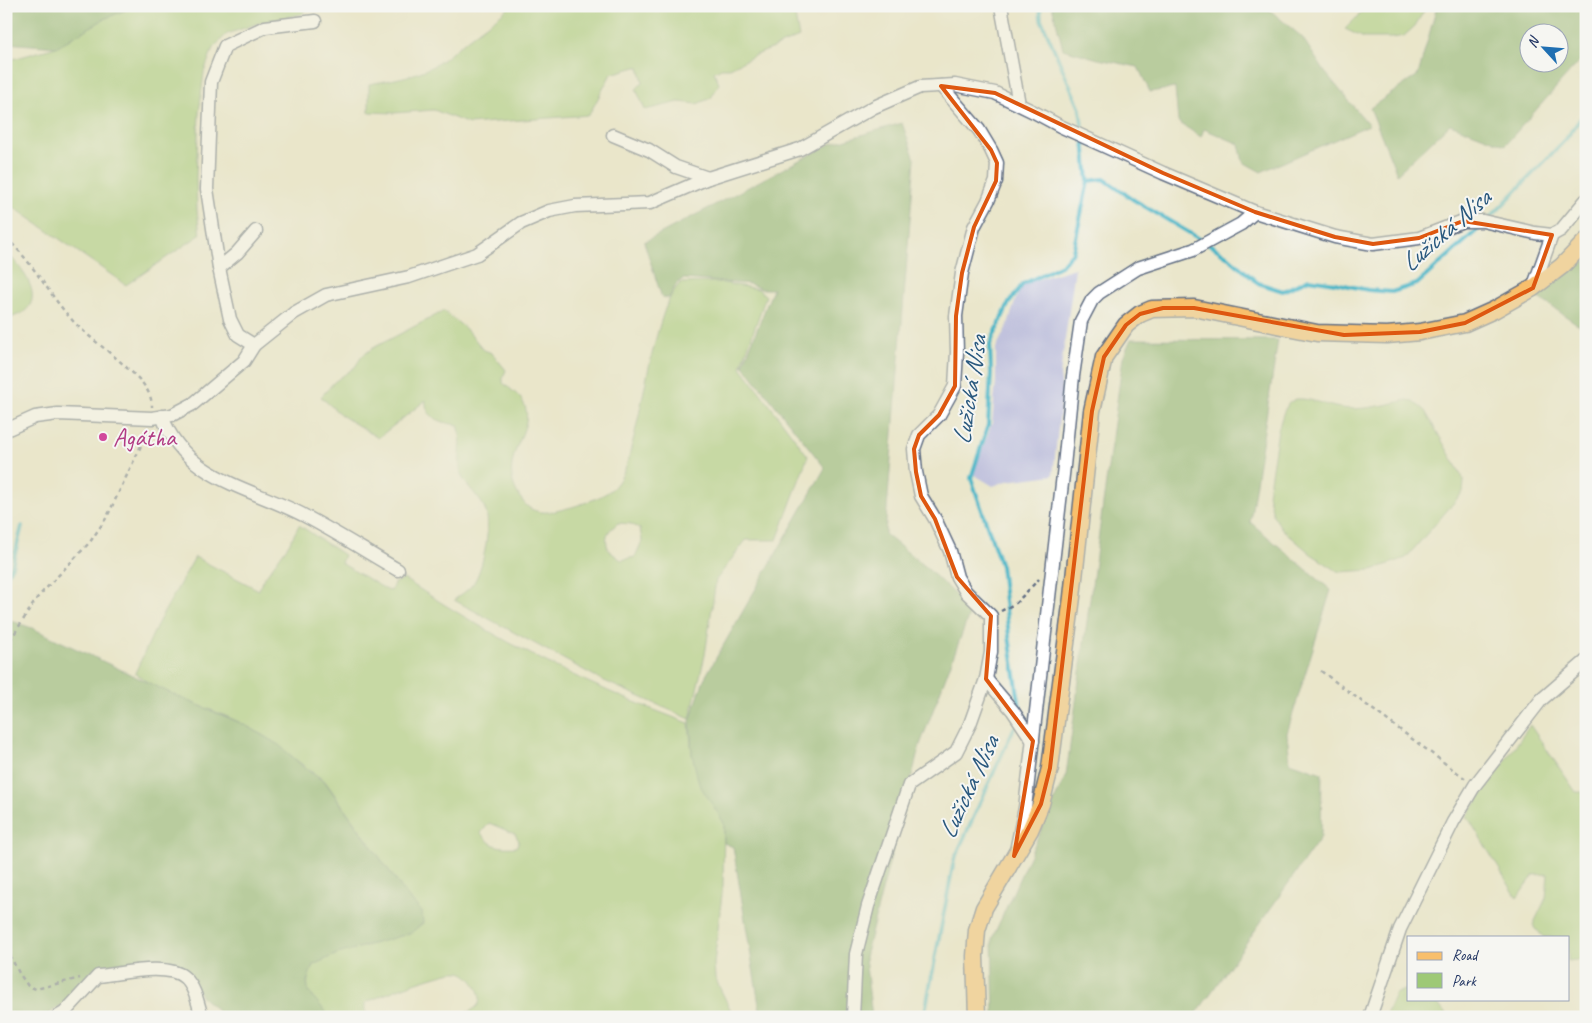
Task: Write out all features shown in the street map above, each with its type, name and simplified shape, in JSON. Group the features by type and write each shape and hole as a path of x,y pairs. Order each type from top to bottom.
{"main road":[{"path":"977,1017 975,956 977,930 984,908 1030,830 1041,804 1050,768 1072,597 1092,411 1104,357 1126,325 1140,314 1152,309 1194,308 1318,333 1387,335 1420,332 1465,322 1494,310 1533,288 1562,266 1586,241"}],"street":[{"path":"1001,6 1020,104"},
{"path":"254,345 238,335 230,319 219,268 207,188 211,82 225,46 265,27 315,20"},
{"path":"6,430 36,417 58,414 157,417 172,414 193,404 244,361 254,345 258,344 294,313 326,295 409,277 477,254 521,223 549,211 575,206 650,202 708,178 800,149 874,107 920,87 955,85 995,93 1020,104 1060,126 1255,212 1335,237 1373,244 1418,238 1463,221 1487,222 1552,234 1562,230 1586,200"},
{"path":"853,1017 856,954 868,906 909,785 956,752 970,724 986,679 991,652 991,616 966,592 957,577 950,551 939,527 920,496 914,457 914,449 919,435 939,415 955,386 957,352 956,316 962,273 974,227 996,181 997,163 991,150 979,130 941,86"},
{"path":"613,135 648,150 676,168 708,178"},
{"path":"1014,856 1025,808 1034,741 1073,376 1081,321 1092,300 1099,292 1138,268 1193,250 1241,224 1255,212"},
{"path":"219,268 237,253 256,231"},
{"path":"1533,288 1552,234"},
{"path":"157,417 202,469 225,482 304,515 398,570"},
{"path":"1370,1017 1400,929 1453,822 1475,786 1541,700 1586,661"},
{"path":"986,679 1013,711 1034,741"},
{"path":"57,1017 64,1013 98,976 161,969 173,971 185,977 202,1017"}],"path":[{"path":"6,238 29,263 73,321 118,358 142,381 157,417 150,427 139,453 106,517 90,542 37,598 6,647"},
{"path":"991,616 1016,603 1038,580 1054,558"},
{"path":"1322,671 1475,786"},
{"path":"6,948 28,986 36,989 72,979 98,976"}],"highlighted area":[{"path":"941,86 995,93 1163,173 1255,212 1335,237 1373,244 1419,238 1463,221 1552,235 1533,288 1465,323 1420,332 1344,335 1194,308 1163,308 1140,314 1126,325 1104,357 1092,411 1050,768 1041,804 1014,856 1033,741 986,679 991,616 957,577 935,519 921,496 916,472 914,449 919,435 939,415 955,386 956,316 962,273 974,227 996,181 997,163 991,150"}],"shaded area":[{"path":"1075,268 1060,375 1062,391 1053,475 1007,481 993,486 973,474 992,423 996,381 996,348 1008,324 1023,284"}],"green space":[{"path":"22,6 135,6 106,18 56,47 6,43 6,14"},
{"path":"135,6 310,6 302,14 256,24 227,34 213,48 204,72 199,113 196,177 200,235 126,285 6,202 6,61 56,47 106,18"},
{"path":"510,6 793,6 799,37 730,68 721,68 714,72 719,84 711,98 697,104 679,102 645,110 636,89 643,82 639,67 636,67 611,74 589,115 469,124 434,110 394,113 369,112 369,84 409,75 433,66"},
{"path":"1052,6 1265,6 1302,37 1325,72 1369,125 1261,172 1243,162 1239,144 1204,129 1201,137 1178,122 1175,88 1150,92 1138,67 1098,59 1063,49"},
{"path":"1368,6 1427,6 1415,26 1404,36 1364,38 1345,29"},
{"path":"1437,6 1586,6 1586,54 1570,72 1570,22 1520,22 1520,72 1570,72 1505,145 1450,124 1397,174 1370,108 1418,75"},
{"path":"902,123 915,159 885,534 927,568 971,610 920,745 865,957 872,1017 761,1017 733,847 724,843 724,823 699,784 692,754 690,721 704,679 825,468 743,365 773,289 761,289 750,284 683,279 677,283 669,298 662,298 644,242 830,144"},
{"path":"6,252 28,280 32,297 30,305 24,312 6,320"},
{"path":"1586,260 1586,330 1536,296"},
{"path":"718,282 758,289 766,296 741,367 808,456 777,540 746,540 716,580 705,655 690,719 602,680 454,600 470,587 476,579 483,560 487,539 487,519 484,507 461,474 460,431 458,425 441,421 432,416 428,412 426,400 378,438 341,415 321,397 334,382 355,367 362,356 373,348 444,311 466,329 484,350 492,353 506,370 503,383 523,401 527,415 516,449 512,474 515,489 525,504 533,510 543,512 576,506 591,501 611,490 622,475 634,437 660,323 668,302 680,283","holes":["618,523 631,524 640,529 642,541 635,557 621,560 608,550 607,535"]},
{"path":"1131,339 1278,340 1250,522 1331,590 1287,733 1290,762 1322,773 1321,837 1194,1017 994,1017 992,939 1066,775 1123,357"},
{"path":"1296,399 1306,399 1335,407 1352,409 1407,400 1413,401 1425,411 1462,476 1464,482 1463,492 1406,558 1372,570 1339,572 1311,554 1282,529 1273,515 1268,494 1278,430 1284,411 1289,403"},
{"path":"299,525 344,555 341,563 387,590 391,591 394,583 404,579 487,630 551,665 587,682 689,723 692,754 724,823 723,885 714,964 715,978 734,1017 446,1017 464,1014 475,1008 480,1001 478,990 472,980 459,972 446,973 415,983 365,1003 365,1011 371,1017 330,1017 322,1009 314,1000 309,990 308,976 313,965 337,954 411,933 422,912 408,897 325,781 254,730 160,689 135,673 159,621 195,557 259,590 262,581 289,544","holes":["489,823 515,834 519,841 516,847 505,847 492,844 481,833"]},
{"path":"6,619 32,628 179,697 243,724 279,745 306,769 325,782 408,897 422,912 423,923 411,933 337,954 313,965 307,981 308,991 330,1017 224,1017 201,996 190,975 176,966 163,964 95,968 63,1004 44,1017 6,1017"},
{"path":"1530,725 1576,792 1586,792 1586,959 1570,961 1570,936 1542,936 1533,925 1546,898 1548,874 1534,875 1517,898 1467,816"},
{"path":"1407,988 1407,1000 1435,1000 1448,1017 1385,1017 1395,994"}],"waterway":[{"path":"1040,6 1041,19 1080,109 1083,133"},
{"name":"Lužická Nisa","path":"1489,219 1566,139 1586,111"},
{"path":"1084,140 1088,181"},
{"name":"Lužická Nisa","path":"1021,715 1001,566 971,478 988,425 991,373 990,344 1009,303 1023,284 1062,265 1073,252 1088,181 1104,179 1134,200 1203,241"},
{"name":"Lužická Nisa","path":"1209,244 1228,257 1258,283 1283,291 1309,279 1368,290 1392,292 1417,284 1484,224"},
{"path":"6,577 12,566 22,526"},
{"name":"Lužická Nisa","path":"924,1017 954,860 1014,728 1019,724"}],"place":[{"name":"Agátha","path":"103,437"}]}
